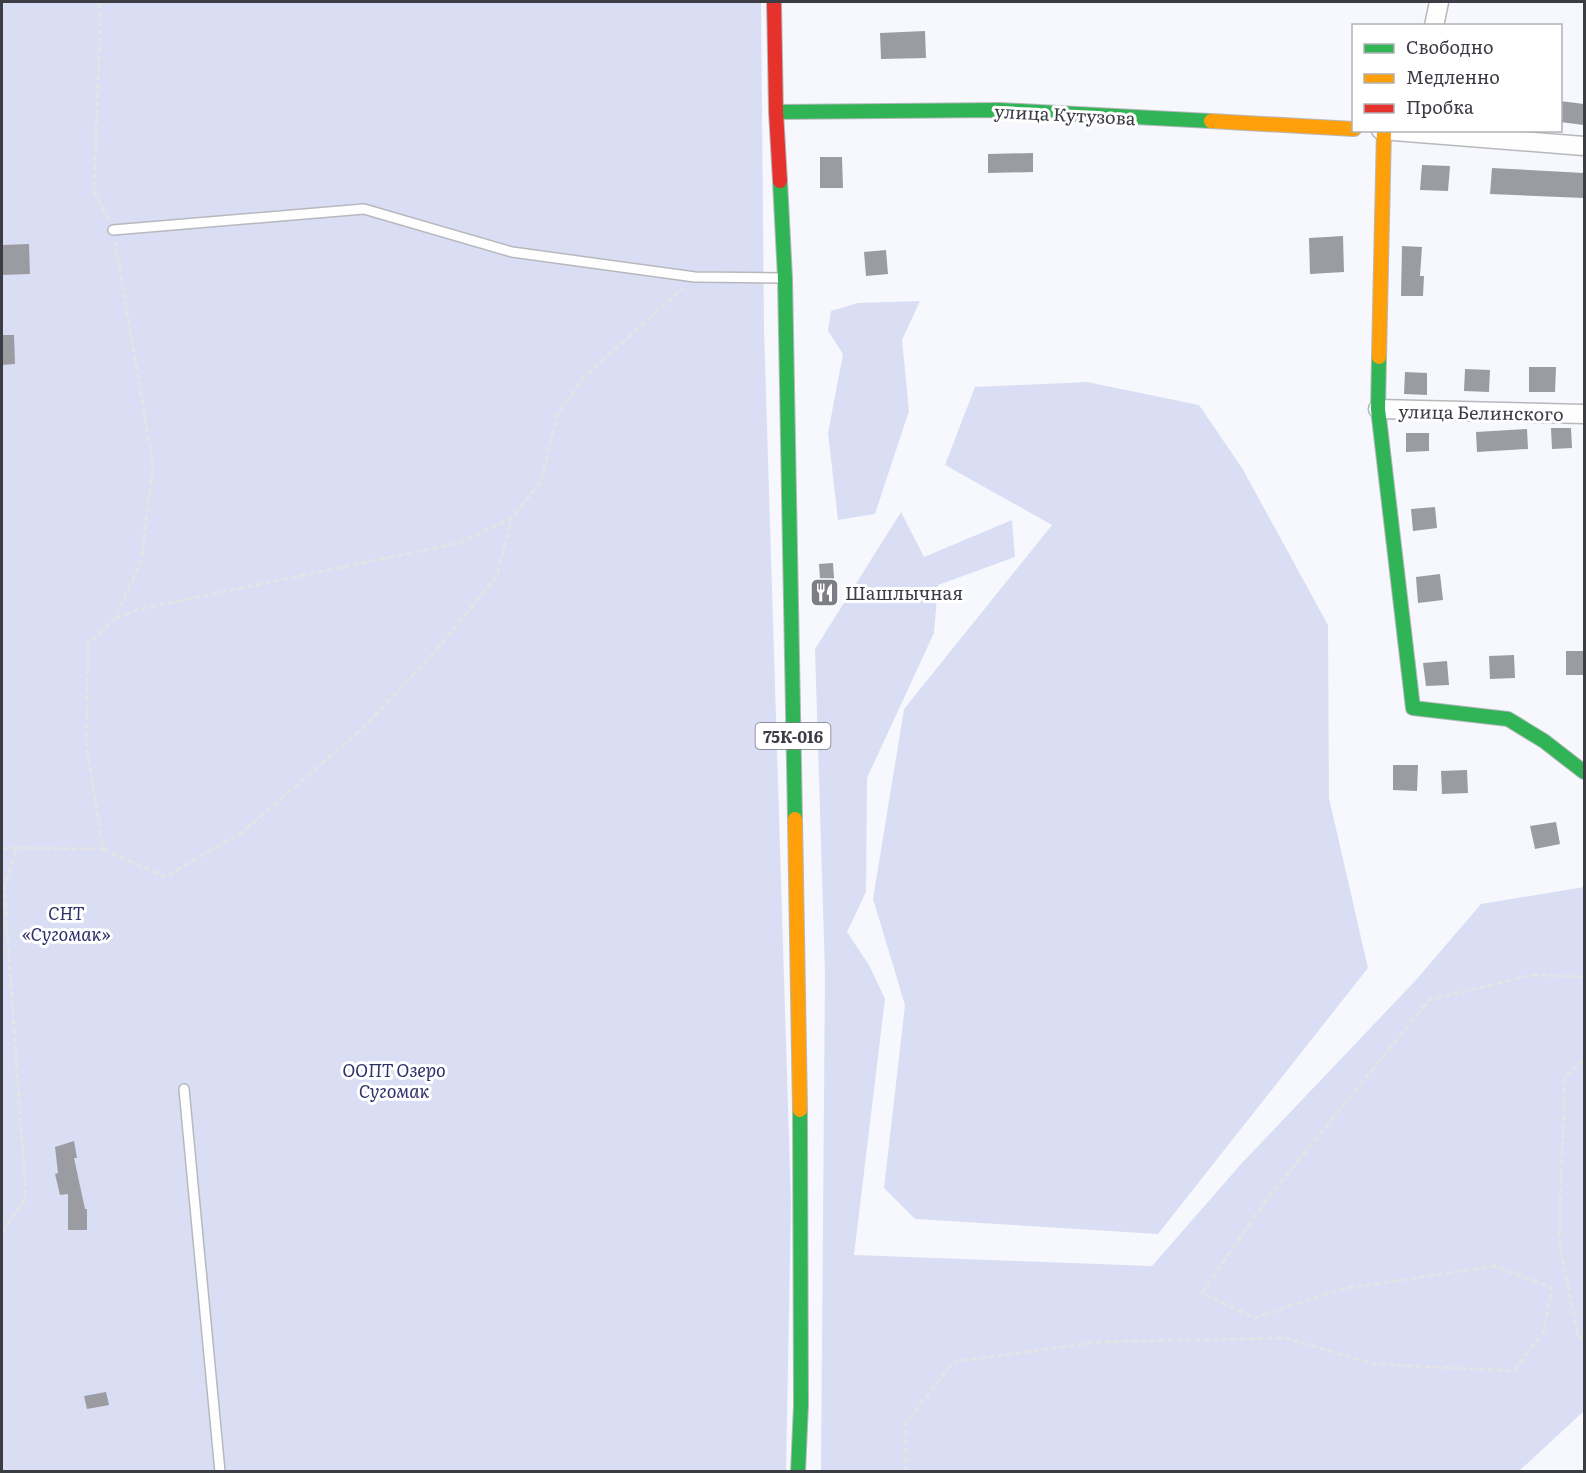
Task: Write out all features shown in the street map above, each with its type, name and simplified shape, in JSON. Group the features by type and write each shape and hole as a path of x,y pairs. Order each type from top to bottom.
{"main road":[{"name":"75К-016","path":"774,2 776,112 785,278 802,1202 801,1405 798,1472"},
{"name":"улица Кутузова","path":"776,112 1000,110 1352,129"},
{"path":"1383,132 1378,410 1413,708 1508,719 1544,741 1584,772"}],"street":[{"path":"1434,24 1439,2"},
{"path":"1396,132 1584,146"},
{"name":"улица Белинского","path":"1378,410 1584,414"}],"lane":[{"path":"113,230 364,208 512,252 695,277 785,278"},
{"path":"184,1089 220,1472"}],"path":[{"path":"99,2 94,191 113,230 153,464 141,562 115,618 88,644 86,742 103,849"},
{"path":"2,849 103,849 165,877 241,833 362,729 432,655 497,576 512,518 541,481 558,413 584,377 695,277"},
{"path":"115,618 140,609 459,543 512,518"},
{"path":"2,1233 26,1198 4,888 16,848"},
{"path":"906,1472 906,1423 953,1362 1098,1342 1285,1338 1374,1364 1514,1371 1544,1331 1552,1288 1495,1266 1341,1288 1255,1318 1202,1293 1267,1200 1429,1000 1532,975 1584,977"},
{"path":"1584,1060 1565,1077 1559,1241 1578,1336 1584,1340"}],"green space":[{"name":"ООПТ Озеро Сугомак","path":"2,2 761,2 764,329 791,1204 786,1471 2,1472"},
{"path":"920,301 902,340 909,411 875,514 838,520 828,433 843,354 828,331 831,311 858,303"},
{"path":"1087,382 1199,405 1242,468 1328,625 1329,798 1368,968 1158,1234 915,1219 884,1188 905,1005 873,899 904,709 1052,525 945,465 975,387"},
{"path":"901,512 924,557 1012,520 1015,557 938,585 934,633 867,778 866,892 847,932 869,965 885,999 854,1255 1152,1266 1241,1164 1415,981 1481,904 1584,887 1584,1411 1519,1471 821,1471 825,973 815,649"}],"building":[{"path":"925,31 926,58 881,59 880,33"},
{"path":"1562,101 1584,104 1584,125 1562,122"},
{"path":"1033,153 1033,172 988,173 988,154"},
{"path":"820,157 842,157 843,188 820,188"},
{"path":"1422,165 1450,166 1448,191 1420,190"},
{"path":"1492,168 1584,173 1584,198 1490,194"},
{"path":"1343,236 1344,272 1310,274 1309,238"},
{"path":"29,244 30,274 2,275 2,245"},
{"path":"1402,246 1422,247 1420,276 1424,276 1423,296 1401,296"},
{"path":"886,250 888,274 866,276 864,252"},
{"path":"2,335 14,335 15,364 2,365"},
{"path":"1529,367 1556,367 1555,392 1529,392"},
{"path":"1465,369 1490,370 1489,392 1464,391"},
{"path":"1405,372 1427,373 1427,395 1404,394"},
{"path":"1551,428 1571,428 1572,448 1552,449"},
{"path":"1527,429 1528,449 1477,452 1476,432"},
{"path":"1406,433 1429,433 1429,451 1406,452"},
{"path":"1435,507 1437,528 1413,531 1411,509"},
{"path":"833,563 835,594 821,595 819,564"},
{"path":"1440,574 1443,600 1418,603 1416,577"},
{"path":"1566,651 1584,651 1584,675 1566,675"},
{"path":"1514,655 1515,678 1490,679 1489,656"},
{"path":"1447,661 1449,685 1426,686 1423,663"},
{"path":"1393,765 1418,765 1417,791 1393,790"},
{"path":"1467,770 1468,793 1442,794 1441,771"},
{"path":"1556,822 1560,844 1535,849 1530,826"},
{"path":"74,1141 77,1158 74,1158 85,1209 87,1209 87,1230 68,1230 68,1194 60,1195 55,1174 58,1173 55,1147"},
{"path":"106,1392 109,1405 87,1409 84,1396"}],"traffic: fast":[{"path":"776,112 1000,110 1211,121"},
{"path":"780,181 785,278 795,819"},
{"path":"1379,357 1378,409 1413,708 1508,719 1544,741 1584,772"},
{"path":"798,1472 801,1405 800,1110"}],"traffic: slow":[{"path":"1211,121 1352,129"},
{"path":"1379,357 1384,132"},
{"path":"795,819 800,1110"}],"traffic: jam":[{"path":"774,2 780,181"}],"place":[{"name":"Шашлычная","path":"824,592"}],"park label":[{"name":"СНТ «Сугомак»","path":"66,922"}]}
